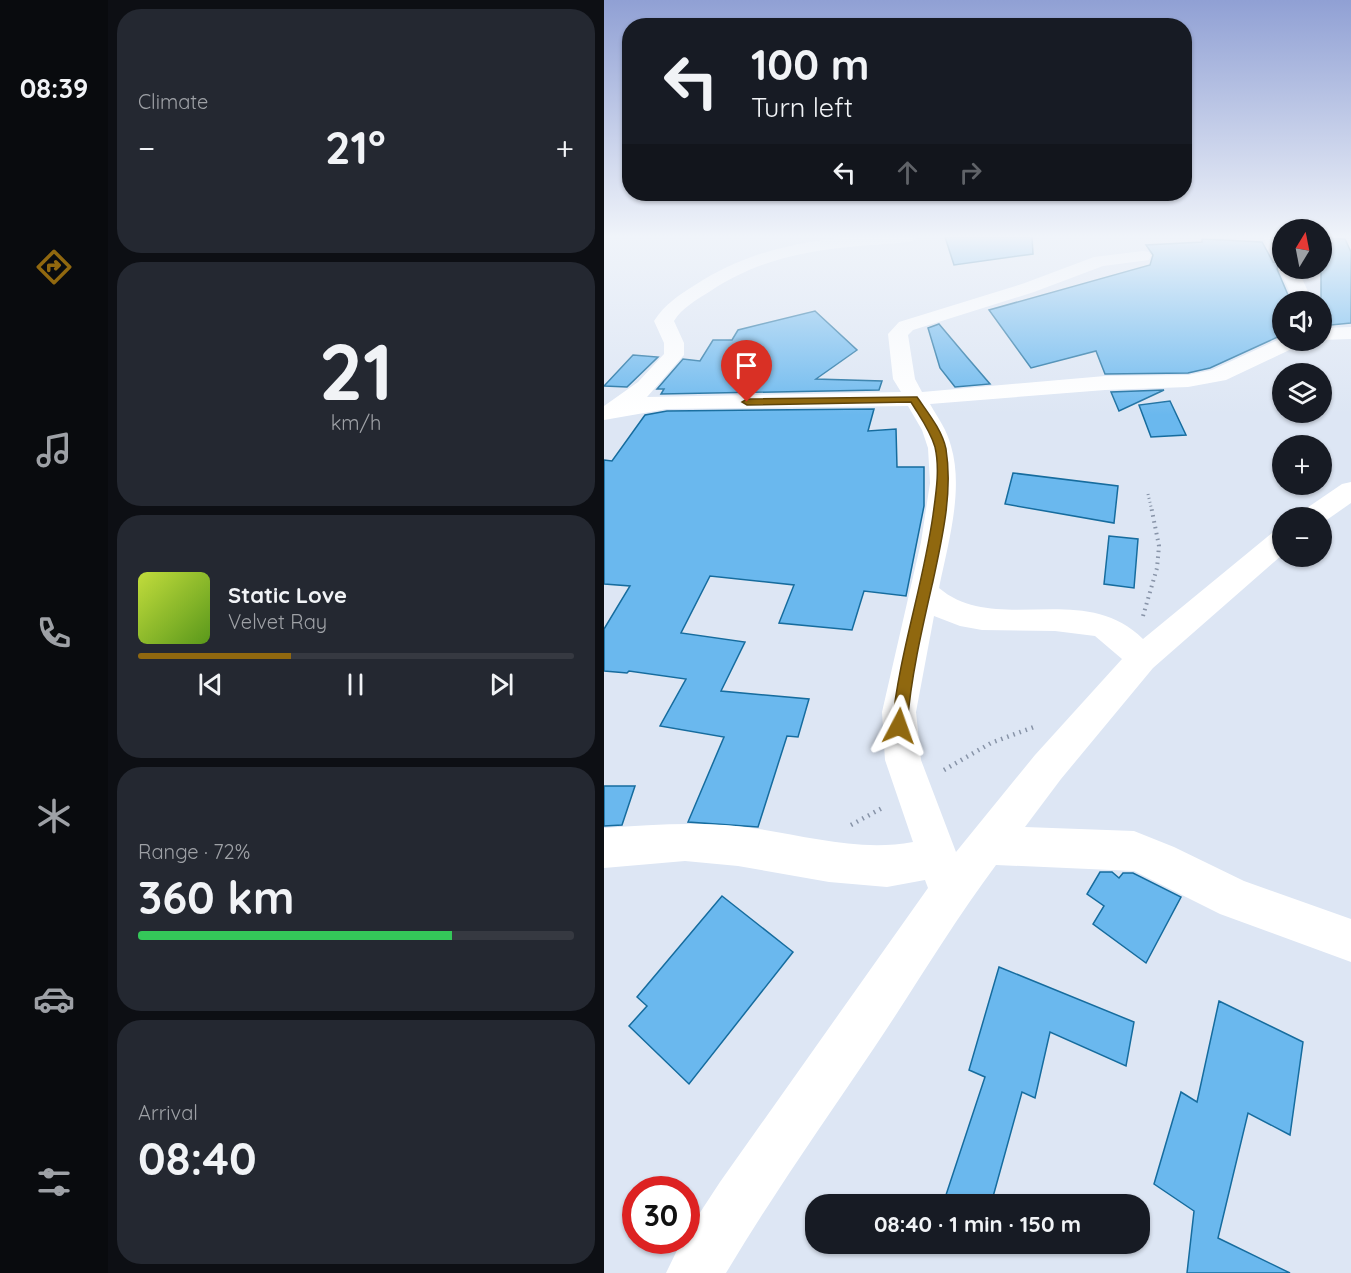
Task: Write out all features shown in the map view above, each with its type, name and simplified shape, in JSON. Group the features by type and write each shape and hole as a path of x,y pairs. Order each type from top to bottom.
{"street":[{"path":"608,412 646,387 674,354 674,343 664,321 673,309 692,296"},
{"path":"944,875 903,760 899,712 908,654 935,542 943,483 940,448 926,415 914,399 904,379 898,334 906,326 1001,296"},
{"path":"608,412 644,404 667,402 914,399 1105,383 1202,379 1218,375 1272,350"},
{"path":"1327,507 1351,490"},
{"path":"694,1273 739,1202 859,1029 944,875 987,845 1136,653 1272,548"},
{"path":"923,591 932,601 958,613 1005,619 1099,625 1116,633 1136,653"},
{"path":"604,848 685,842 738,846 829,862 944,875"},
{"path":"987,845 1134,851 1160,861 1235,899 1351,941"}],"path":[{"path":"1136,653 1157,568 1159,546 1148,494"},
{"path":"797,856 914,791 962,757 991,742 1038,726"}],"building":[{"path":"1038,296 1272,296 1272,340 1210,368 1188,373 1105,374 1096,351 1031,368 989,310"},
{"path":"1332,296 1351,296 1351,323 1332,325"},
{"path":"815,311 857,350 816,379 882,381 879,390 661,394 664,389 657,389 683,359 700,361 713,340 732,340 738,330"},
{"path":"939,324 990,384 955,387 940,368 928,328"},
{"path":"633,355 658,357 627,387 604,386"},
{"path":"1164,390 1119,411 1111,392"},
{"path":"1170,401 1186,435 1151,437 1139,405"},
{"path":"874,409 868,431 896,429 897,467 924,467 924,506 906,596 864,591 852,630 779,623 794,585 710,576 681,633 745,642 721,691 809,699 798,737 787,736 758,827 688,822 724,737 660,726 686,679 629,671 627,673 604,671 604,629 630,586 604,584 604,460 612,461 645,415 667,411"},
{"path":"1013,473 1118,486 1114,523 1005,504"},
{"path":"1109,536 1138,539 1134,588 1104,584"},
{"path":"604,786 635,786 622,825 604,826"},
{"path":"1100,872 1112,872 1119,878 1123,873 1133,873 1181,897 1146,963 1093,924 1104,906 1087,894"},
{"path":"722,896 793,952 689,1084 629,1026 647,1006 637,997"},
{"path":"999,967 1134,1022 1126,1066 1050,1032 1035,1098 1022,1092 994,1194 946,1194 985,1077 969,1070"},
{"path":"1219,1001 1303,1042 1290,1135 1248,1113 1218,1238 1290,1273 1187,1273 1194,1211 1154,1184 1181,1092 1197,1102"}],"route":[{"path":"747,402 914,399 934,430 940,448 943,483 935,542 903,685 899,726"}]}
